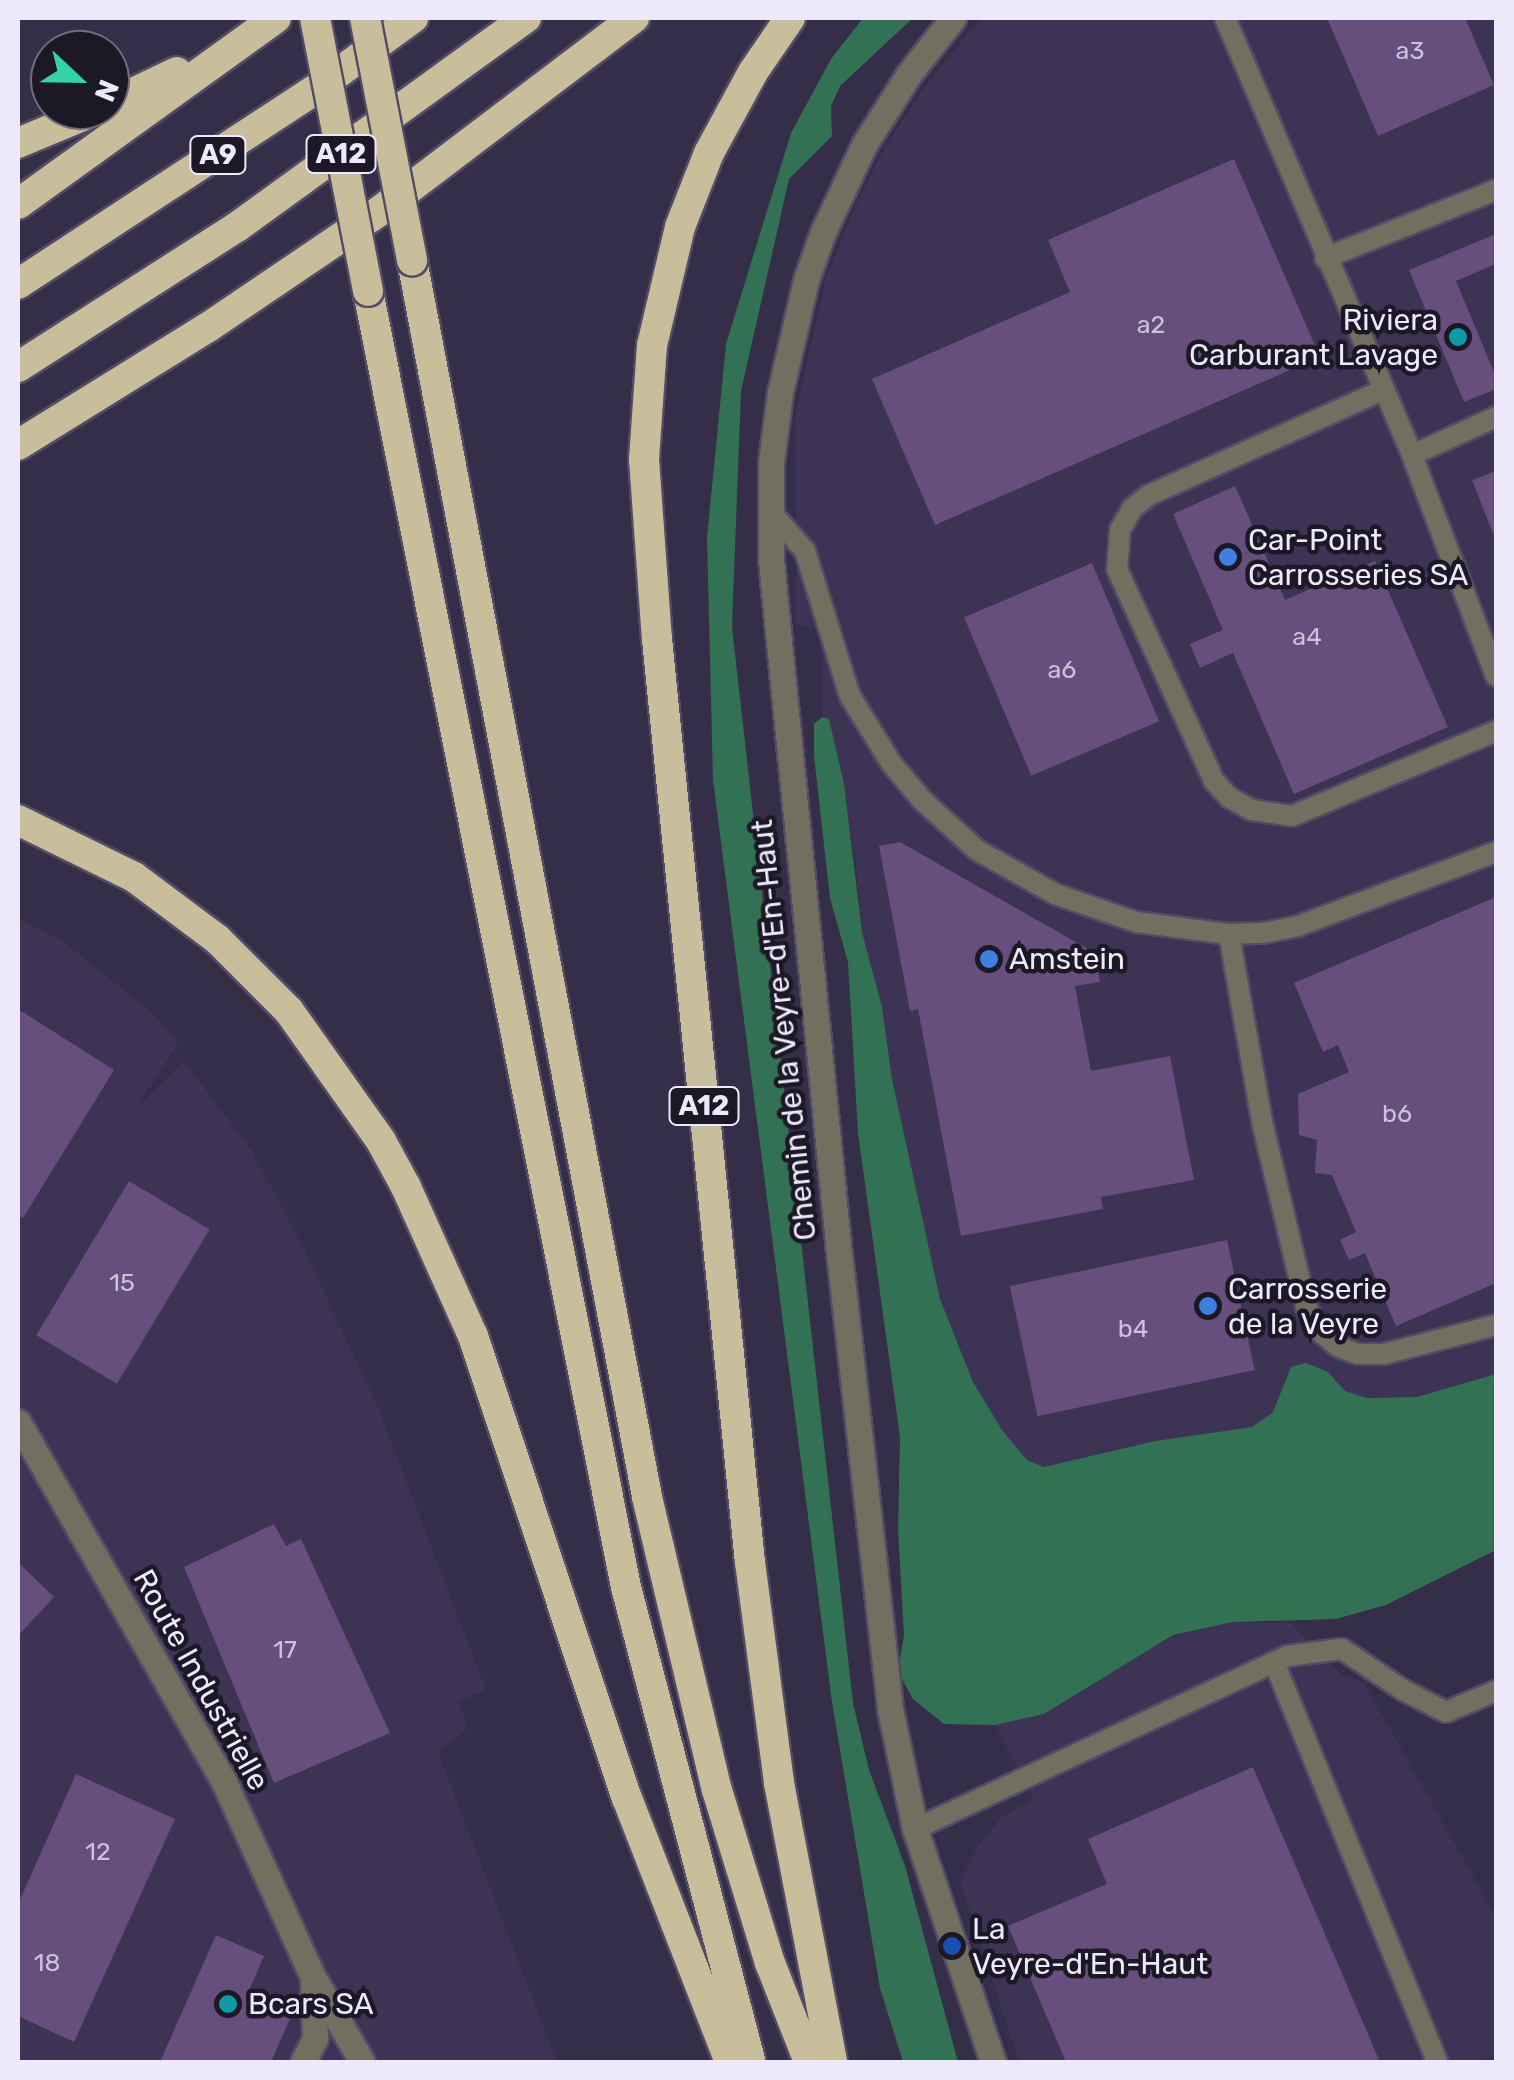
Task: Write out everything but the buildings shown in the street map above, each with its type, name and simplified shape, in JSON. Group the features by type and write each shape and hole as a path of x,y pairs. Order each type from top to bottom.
{"highway":[{"path":"18,204 276,18"},
{"name":"A12","path":"314,18 626,1587 751,2062"},
{"name":"A12","path":"366,18 647,1497 717,1790 765,1947 808,2062"},
{"name":"A9","path":"18,284 315,90 413,18"},
{"name":"A9","path":"18,367 237,227 526,18"},
{"path":"18,445 207,328 380,210 634,18"},
{"name":"A12","path":"790,18 708,153 680,227 652,345 644,459 657,639 750,1562 778,1783 832,2062"},
{"path":"130,94 248,38"},
{"path":"18,144 51,130"},
{"path":"18,820 134,877 217,940 289,1011 381,1141 414,1203 473,1336 627,1798 730,2062"}],"street":[{"name":"Chemin de la Veyre-d'En-Haut","path":"953,18 885,109 823,232 794,324 780,393 770,511 771,560 839,1254 890,1709 915,1829 994,2062"},
{"name":"Route Industrielle","path":"18,1422 224,1782 313,1977 362,2062"},
{"name":"Route Industrielle","path":"304,2062 315,2038 313,1977"}],"lane":[{"path":"1225,18 1488,632 1496,676"},
{"path":"1326,258 1496,190"},
{"path":"1383,390 1149,496 1132,509 1120,530 1117,569 1214,781 1230,798 1252,810 1292,816 1496,731"},
{"path":"1412,455 1496,418"},
{"path":"770,511 805,552 850,696 867,729 923,801 953,830 1012,872 1088,908 1136,922 1229,934 1298,926 1496,852"},
{"path":"1229,934 1263,1126 1306,1306 1317,1329 1348,1350 1384,1354 1496,1325"},
{"path":"915,1829 1274,1662 1316,1650 1342,1649 1403,1690 1446,1712 1496,1691"},
{"path":"1274,1662 1437,2062"}],"shaded area":[{"path":"981,18 1496,18 1496,1374 1417,1397 1367,1398 1345,1391 1328,1372 1291,1368 1273,1412 1252,1427 1155,1441 1044,1467 1027,1460 1002,1430 973,1382 940,1299 892,1079 882,1007 862,932 855,854 829,719 822,717 821,629 796,625 796,412 826,278 854,209 885,147 921,92"},
{"path":"18,919 64,942 152,1013 178,1043 136,1109 184,1061 252,1151 304,1249 379,1410 486,1690 458,1701 468,1728 438,1752 557,2062 18,2062"},
{"path":"1233,1622 1291,1623 1340,1674 1364,1683 1496,1917 1496,2054 1479,2062 1019,2062 960,1881 976,1849 1001,1818 1034,1799 995,1725 1044,1714 1173,1635"}],"green space":[{"path":"863,18 913,18 840,86 831,106 832,136 789,179 741,391 732,627 853,1703 869,1770 905,1866 958,2062 903,2062 880,1988 832,1702 713,780 707,538 726,344 791,133 831,59"},
{"path":"822,717 829,719 844,784 862,932 882,1007 892,1079 940,1299 973,1382 1002,1430 1027,1460 1044,1467 1155,1441 1252,1427 1273,1412 1291,1367 1306,1363 1328,1372 1345,1391 1367,1398 1417,1397 1496,1374 1496,1550 1386,1605 1336,1619 1233,1622 1173,1635 1044,1714 995,1725 944,1724 913,1699 898,1672 904,1635 898,1531 900,1437 858,1133 848,962 830,898 814,756 814,724"}],"place":[{"name":"Riviera Carburant Lavage","path":"1458,337"},
{"name":"Car-Point Carrosseries SA","path":"1228,557"},
{"name":"Amstein","path":"989,959"},
{"name":"Carrosserie de la Veyre","path":"1208,1306"},
{"name":"La Veyre-d'En-Haut","path":"952,1946"},
{"name":"Bcars SA","path":"228,2004"}]}
